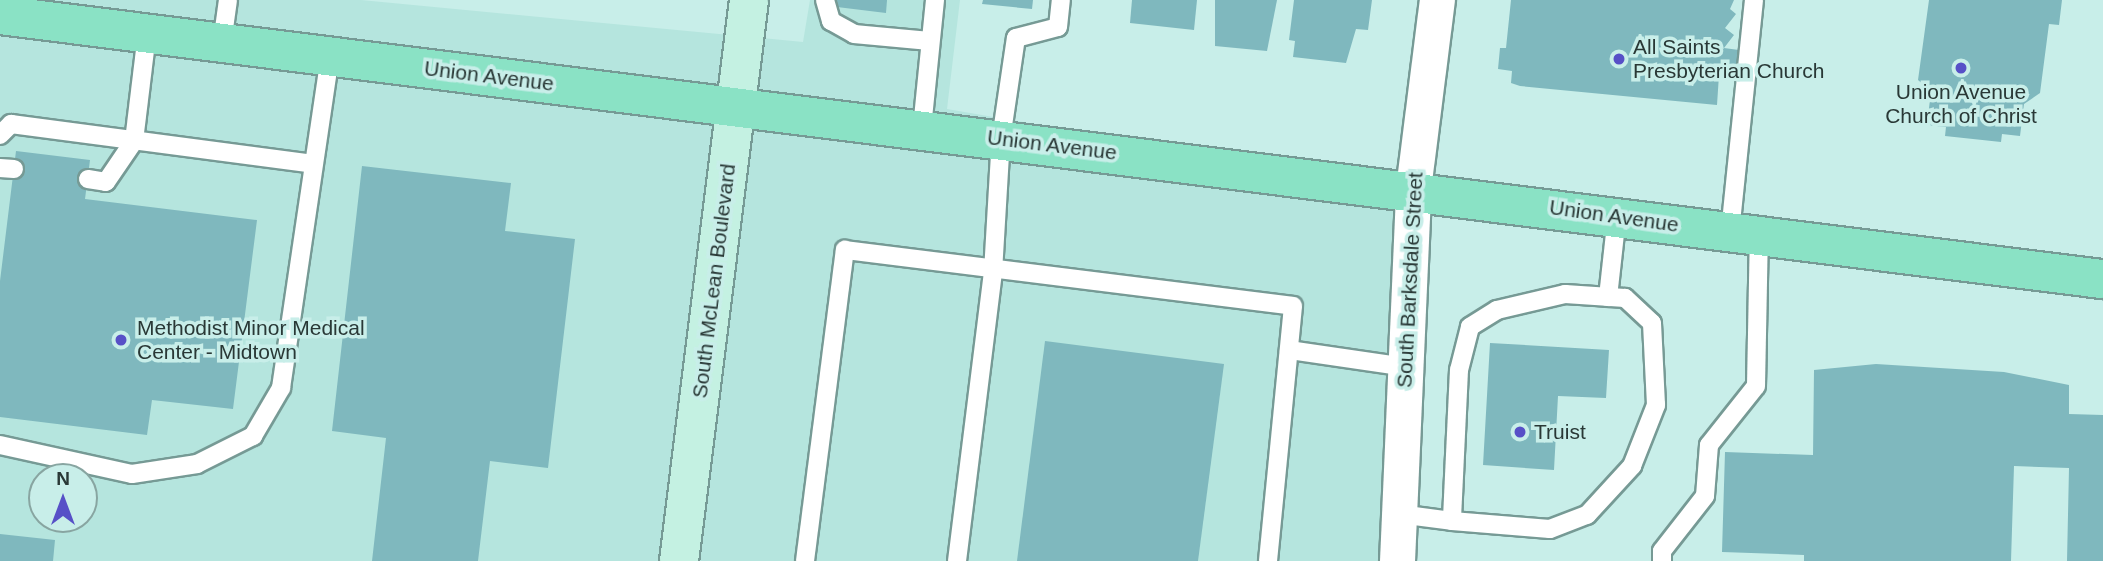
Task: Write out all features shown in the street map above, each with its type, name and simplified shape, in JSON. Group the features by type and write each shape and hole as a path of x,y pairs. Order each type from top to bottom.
{"main road":[{"name":"South McLean Boulevard","path":"687,560 749,0"},
{"name":"Union Avenue","path":"0,15 44,11 147,34 1413,189 2103,279"}],"street":[{"name":"South Barksdale Street","path":"1397,561 1413,189 1437,0"}],"lane":[{"path":"222,43 228,0"},
{"path":"825,0 831,21 854,34 930,41"},
{"path":"922,128 935,0"},
{"path":"957,561 993,272 1001,139 1016,38 1058,27 1061,0"},
{"path":"1662,561 1662,551 1705,496 1709,446 1756,386 1745,233 1754,0"},
{"path":"88,179 106,181 134,141 147,34"},
{"path":"0,445 132,474 197,464 253,436 281,388 330,56"},
{"path":"0,135 11,124 313,164"},
{"path":"1608,297 1617,216"},
{"path":"805,561 845,250 993,272 1293,306 1268,561"},
{"path":"1399,514 1452,522 1550,529 1587,515 1632,466 1656,404 1652,323 1625,298 1565,294 1497,310 1470,327 1459,370 1452,522"},
{"path":"1289,350 1405,366"}],"shaded area":[{"path":"0,0 361,0 803,42 810,0 960,0 947,109 1418,190 1393,561 0,561"}],"building":[{"path":"837,0 887,0 886,13 837,7"},
{"path":"983,0 1033,0 1032,9 982,4"},
{"path":"1132,0 1197,0 1194,30 1130,23"},
{"path":"1215,0 1277,0 1267,51 1215,46"},
{"path":"1294,0 1372,0 1368,30 1356,29 1346,63 1293,57 1295,41 1289,40"},
{"name":"All Saints Presbyterian Church","path":"1511,0 1734,0 1730,9 1736,14 1725,28 1734,35 1724,48 1739,50 1736,77 1719,75 1717,105 1511,83 1512,71 1498,69 1500,48 1506,48"},
{"path":"1929,0 2062,0 2059,25 2049,24 2040,93 2024,104 2020,136 2002,134 2001,142 1945,136 1946,127 1927,125 1931,91 1918,80"},
{"name":"Methodist Minor Medical Center - Midtown","path":"16,151 90,160 85,199 257,220 233,409 152,400 147,435 0,417 0,281"},
{"path":"362,166 511,183 505,231 575,239 548,468 490,461 478,561 372,561 386,438 332,431"},
{"path":"1045,341 1224,364 1198,561 1017,561"},
{"name":"Truist","path":"1490,343 1609,350 1606,398 1558,396 1554,470 1483,465"},
{"path":"1876,364 2004,372 2069,385 2069,414 2103,415 2103,561 2067,561 2069,468 2014,466 2011,561 1804,561 1804,555 1722,552 1725,452 1813,455 1814,370"},
{"path":"0,534 55,540 53,561 0,561"}],"place":[{"name":"All Saints Presbyterian Church","path":"1619,59"},
{"name":"Union Avenue Church of Christ","path":"1961,68"},
{"name":"Methodist Minor Medical Center - Midtown","path":"121,340"},
{"name":"Truist","path":"1520,432"}]}
